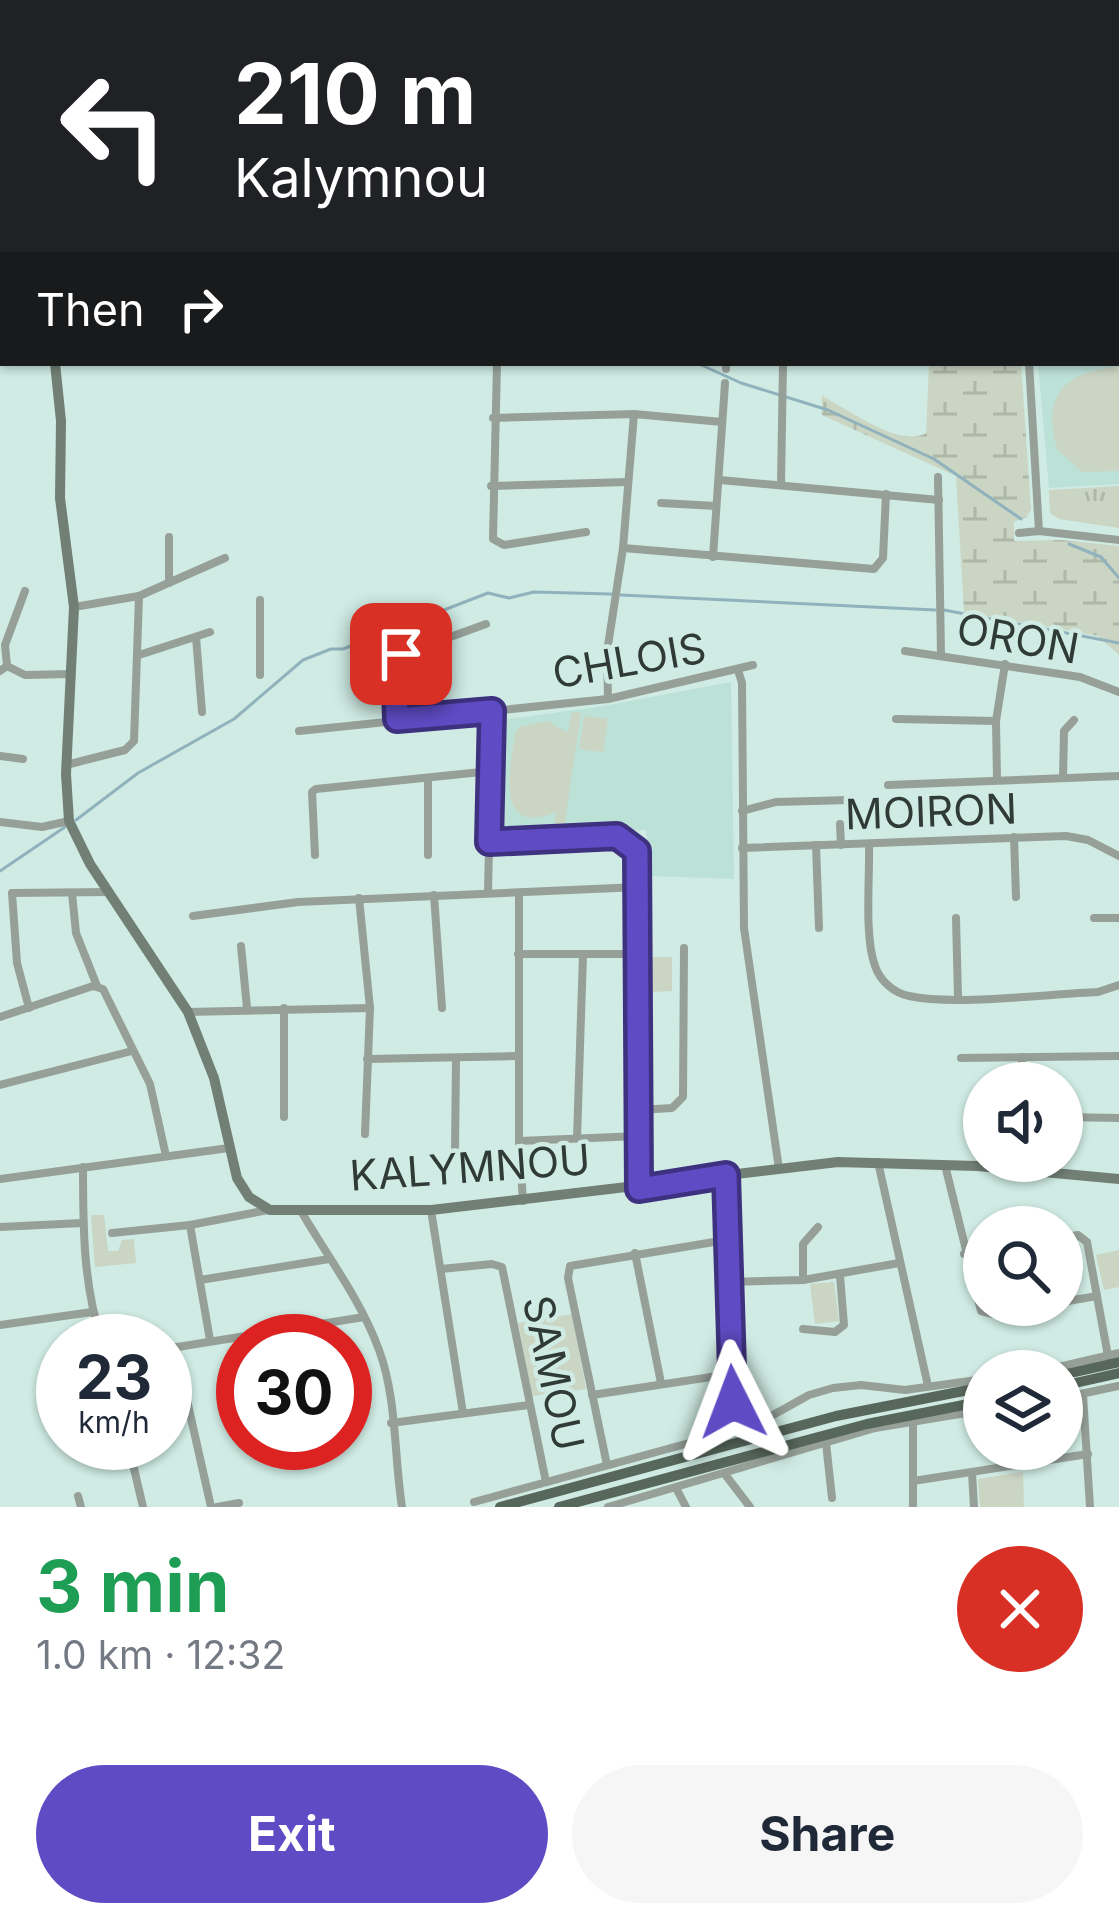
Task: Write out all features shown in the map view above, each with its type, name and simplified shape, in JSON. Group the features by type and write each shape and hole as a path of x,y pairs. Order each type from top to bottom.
{"main road":[{"path":"1083,1369 1114,1359"},
{"path":"1083,1381 1119,1373"},
{"path":"500,1507 836,1416 963,1388"},
{"path":"559,1507 867,1424 963,1405"}],"street":[{"path":"55,366 61,421 60,498 74,608 66,765 69,821 188,1012 214,1078 244,1191 270,1210"},
{"path":"497,366 491,535 500,545 586,532"},
{"path":"781,485 783,366"},
{"path":"1029,366 1039,531"},
{"path":"713,557 725,383"},
{"path":"494,418 634,414 722,422"},
{"path":"608,699 608,652 623,548 634,414"},
{"path":"938,477 940,654"},
{"path":"720,480 939,500"},
{"path":"491,486 628,482"},
{"path":"623,548 874,568 883,558 886,494"},
{"path":"661,502 716,506"},
{"path":"1019,533 1119,539"},
{"path":"169,537 169,583"},
{"path":"74,608 139,596 225,558"},
{"path":"25,591 4,644 3,668 25,674 71,674"},
{"path":"66,765 132,746 139,596"},
{"path":"260,600 260,675"},
{"path":"397,719 398,656 485,624"},
{"path":"139,655 210,632"},
{"path":"196,637 202,712"},
{"name":"ORON","path":"905,651 1088,679 1119,692"},
{"name":"CHLOIS","path":"299,731 608,699 752,664"},
{"path":"998,779 996,721 1005,664"},
{"path":"738,670 742,683 747,970 779,1169"},
{"path":"488,893 492,711"},
{"path":"896,719 996,721"},
{"path":"1063,778 1064,731 1074,720"},
{"path":"0,756 22,759"},
{"path":"315,856 312,792 316,789 491,771"},
{"path":"888,785 1119,776"},
{"path":"428,779 428,855"},
{"path":"742,811 776,802 850,800"},
{"path":"0,822 48,827 69,821"},
{"path":"840,824 841,845"},
{"name":"MOIRON","path":"742,848 1075,836 1119,856"},
{"path":"1014,837 1016,897"},
{"path":"489,842 624,838 639,856 639,1189"},
{"path":"869,844 872,955 878,975 893,990 908,996 958,998 1098,992 1119,985"},
{"path":"816,845 819,928"},
{"path":"193,916 359,898 639,887"},
{"path":"72,892 76,932 97,986 106,995 150,1084 166,1156"},
{"path":"29,1008 17,963 12,893 109,892"},
{"path":"519,892 519,1141 524,1202"},
{"path":"434,895 442,1008"},
{"path":"359,898 370,1008 365,1134"},
{"path":"1094,918 1119,917"},
{"path":"956,918 958,998"},
{"path":"241,946 247,1008"},
{"path":"639,1110 672,1108 683,1097 684,948"},
{"path":"518,953 640,954"},
{"path":"578,1138 583,955"},
{"path":"0,1017 97,986"},
{"path":"284,1008 284,1117"},
{"path":"188,1012 370,1008"},
{"path":"0,1085 132,1051"},
{"path":"367,1059 518,1056"},
{"path":"961,1058 1119,1056"},
{"path":"1022,1057 1022,1062"},
{"path":"455,1151 456,1058"},
{"path":"1083,1117 1119,1118"},
{"path":"519,1141 639,1136"},
{"path":"0,1179 229,1148"},
{"path":"878,1162 928,1386"},
{"name":"KALYMNOU","path":"112,1233 190,1226 270,1210 431,1210 524,1202 779,1169 878,1162 963,1165"},
{"path":"945,1165 963,1249"},
{"path":"0,1325 92,1312 83,1167"},
{"name":"KALYMNOU","path":"1083,1174 1119,1179"},
{"path":"726,1175 735,1431"},
{"path":"431,1210 463,1413"},
{"path":"301,1211 362,1314"},
{"path":"0,1227 83,1223"},
{"path":"190,1226 210,1340"},
{"path":"803,1280 803,1244 818,1228"},
{"path":"1083,1237 1114,1359"},
{"path":"607,1466 568,1271 576,1262 726,1240"},
{"path":"635,1253 662,1383"},
{"path":"200,1280 329,1259"},
{"path":"728,1282 840,1276 899,1263"},
{"name":"SAMOU","path":"440,1269 502,1267 546,1482"},
{"path":"803,1330 835,1332 844,1325 840,1276"},
{"path":"1083,1298 1097,1295"},
{"path":"372,1335 388,1387 402,1507"},
{"path":"192,1344 216,1339"},
{"path":"1083,1364 1114,1359 1119,1352"},
{"path":"592,1395 730,1374"},
{"path":"474,1502 735,1431 808,1395 833,1388 861,1385 905,1390 963,1384"},
{"path":"1090,1507 1083,1395 1118,1386"},
{"path":"391,1424 529,1405"},
{"path":"608,1507 826,1443 963,1414"},
{"path":"913,1421 913,1507"},
{"path":"192,1428 214,1507 239,1503"},
{"path":"826,1443 832,1498"},
{"path":"913,1480 1088,1454"},
{"path":"134,1470 143,1507"},
{"path":"724,1473 750,1507"},
{"path":"972,1473 974,1507"},
{"path":"676,1488 686,1507"}],"shaded area":[{"path":"1038,366 1119,366 1119,484 1049,488"},
{"path":"731,682 734,879 651,876 646,830 501,834 492,721"}],"green space":[{"path":"929,366 1021,366 1031,509 1027,517 1014,522 1014,541 1119,546 1119,655 1098,636 964,612 956,476 822,415 822,396 889,432 915,437 926,433"},
{"path":"1119,366 1119,471 1082,472 1057,449 1052,413 1056,400 1072,380"},
{"path":"1119,486 1119,528 1059,519 1050,513 1049,490"},
{"path":"572,712 581,713 564,827 555,824 556,812 523,816 514,808 509,780 519,727 548,721 568,733"},
{"path":"584,716 608,719 603,752 579,749"},
{"path":"651,957 672,957 672,991 652,992"},
{"path":"91,1215 104,1215 108,1251 118,1251 122,1240 134,1239 136,1263 95,1267"},
{"path":"1119,1250 1119,1287 1104,1290 1096,1255"},
{"path":"834,1282 839,1321 815,1324 810,1284"},
{"path":"572,1314 586,1389 532,1396 518,1323"},
{"path":"1023,1472 1024,1507 980,1507 978,1479"}],"waterway":[{"path":"704,366 828,410 934,459 1021,519"},
{"path":"1069,544 1101,557 1119,578"},
{"path":"76,820 138,773 234,719 303,660 488,593 509,598 534,592 611,594"},
{"path":"621,595 935,610"},
{"path":"944,610 1119,643"},
{"path":"0,871 65,827"}],"route":[{"path":"401,654 395,664 397,719 492,711 489,842 617,836 637,851 639,1189 726,1175 733,1402"}]}
